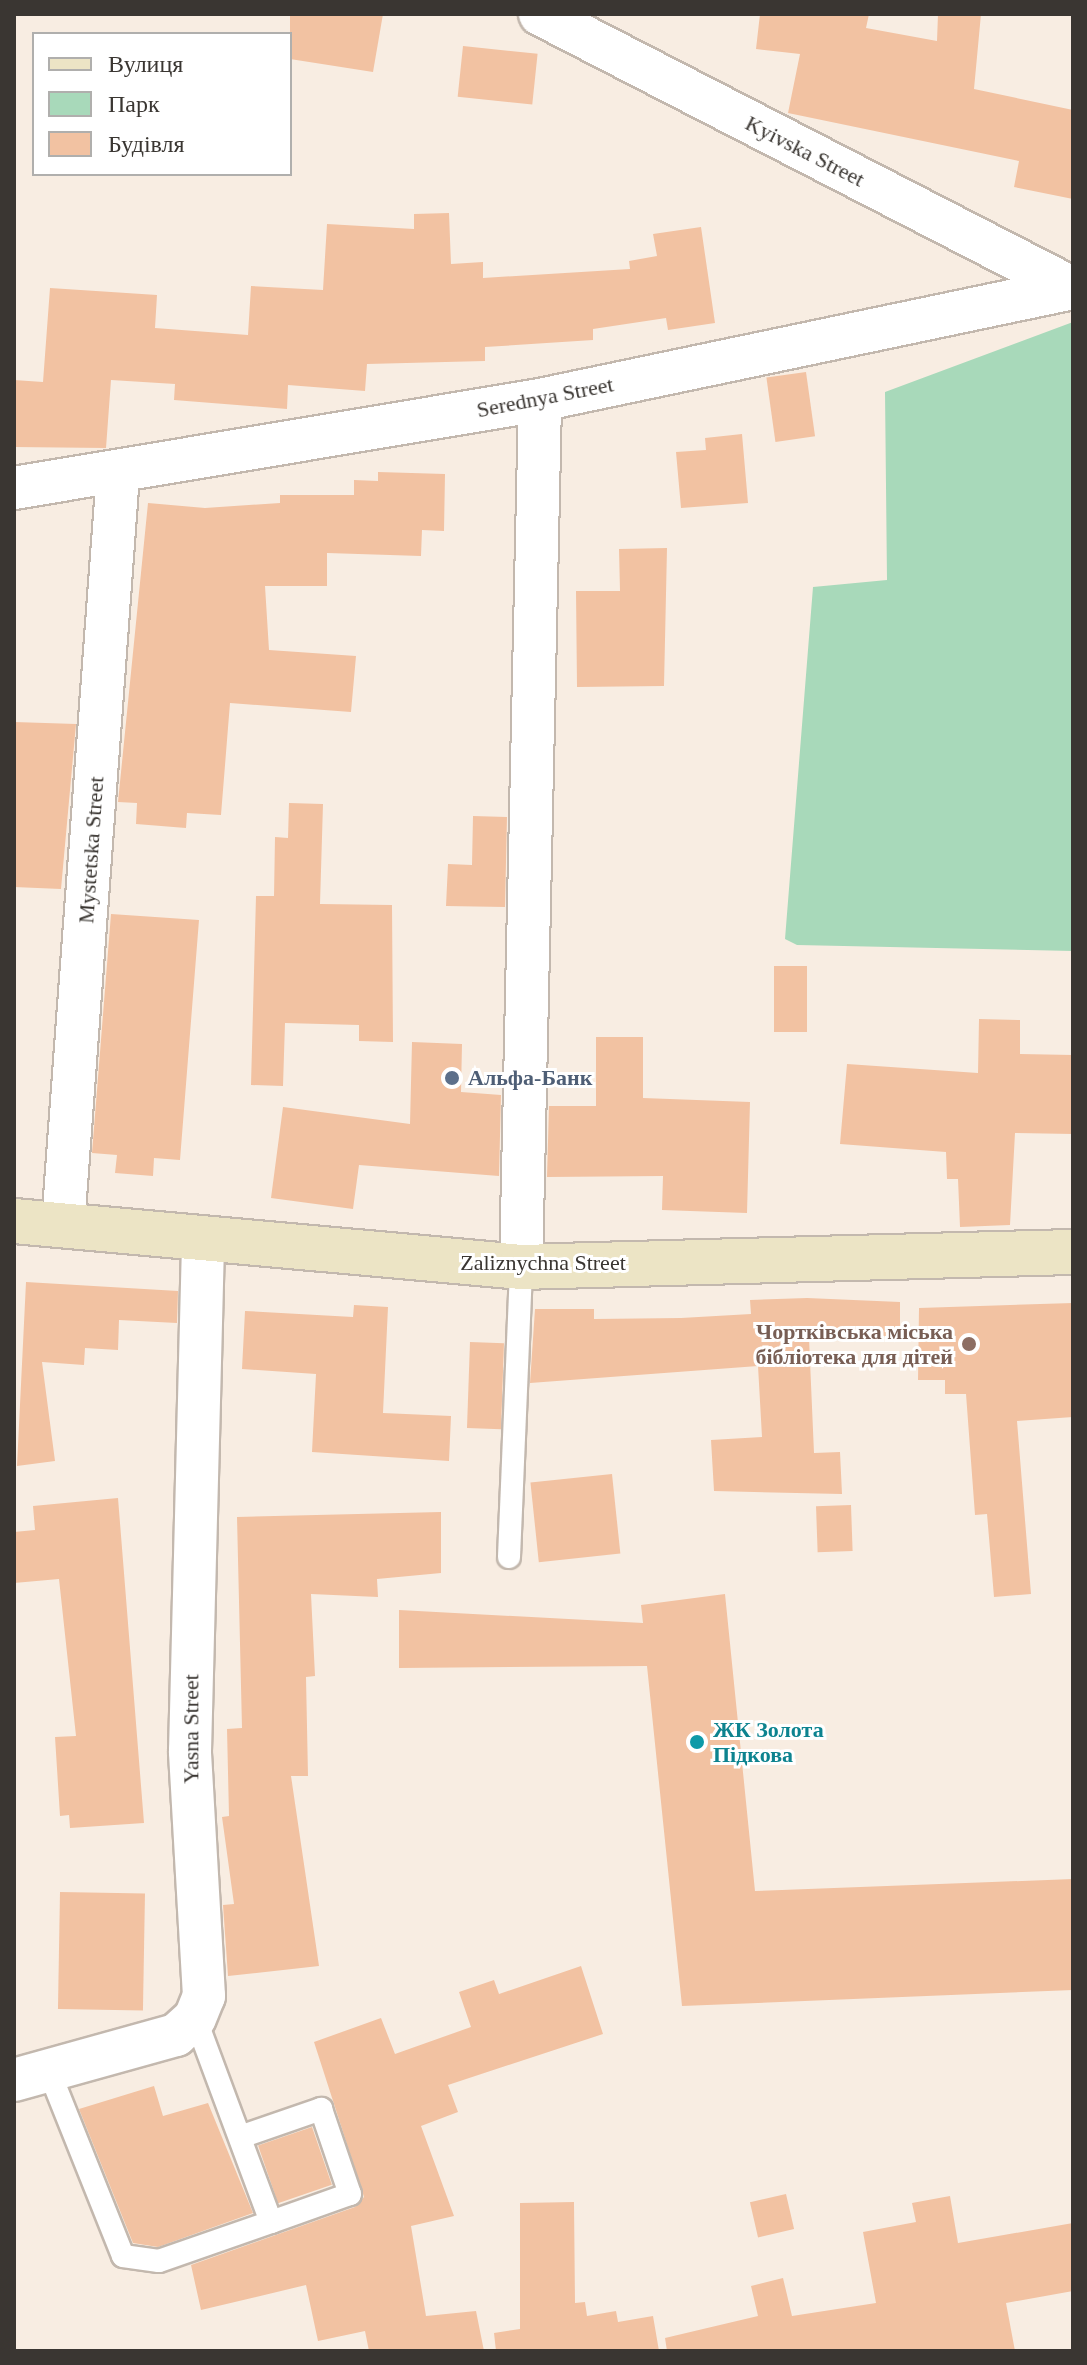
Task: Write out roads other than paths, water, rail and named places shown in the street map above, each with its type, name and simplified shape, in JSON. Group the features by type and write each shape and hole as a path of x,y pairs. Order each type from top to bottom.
{"street":[{"name":"Kyivska Street","path":"540,14 1071,288"},
{"name":"Serednya Street","path":"14,488 118,474 540,400 1071,288"},
{"path":"521,1267 540,400"},
{"name":"Mystetska Street","path":"63,1225 118,474"},
{"name":"Zaliznychna Street","path":"14,1221 203,1243 521,1267 1073,1252"},
{"name":"Yasna Street","path":"195,2018 204,1996 190,1751 203,1243"},
{"path":"32,2075 176,2035 195,2018"}],"lane":[{"path":"509,1557 521,1267"},
{"path":"195,2018 243,2136 271,2222"},
{"path":"32,2075 123,2256 159,2261 350,2194 321,2109 243,2136"}],"place":[{"name":"Альфа-Банк","path":"452,1078"},
{"name":"Чортківська міська бібліотека для дітей","path":"969,1344"},
{"name":"ЖК Золота Підкова","path":"697,1742"}]}
